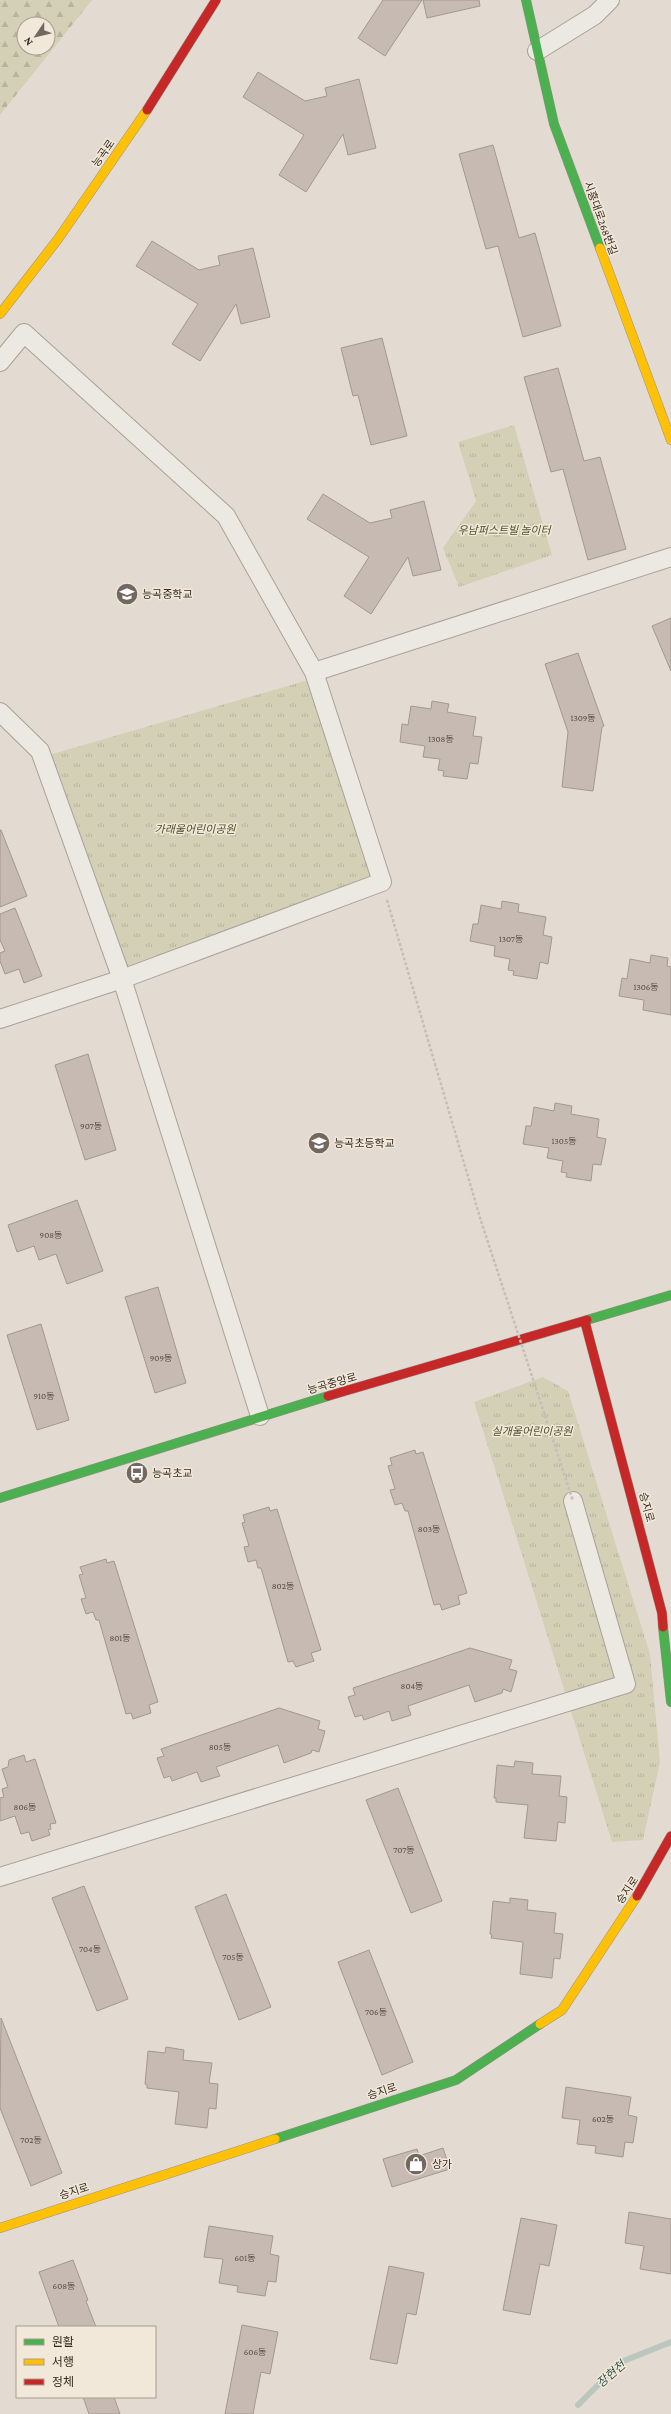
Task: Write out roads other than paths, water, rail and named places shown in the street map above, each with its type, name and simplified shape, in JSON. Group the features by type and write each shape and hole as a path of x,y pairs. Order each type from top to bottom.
{"street":[{"name":"능곡로","path":"0,314 28,280 141,120 216,0"},
{"name":"시흥대로268번길","path":"526,0 554,124 671,440"},
{"path":"537,51 595,15 610,0"},
{"path":"0,362 24,333 226,516 314,672 382,882 122,979 0,1020"},
{"path":"314,672 671,556"},
{"path":"0,712 40,751 122,979 260,1416"},
{"name":"능곡중앙로","path":"0,1498 260,1416 585,1322 671,1295"},
{"name":"승지로","path":"585,1322 662,1612 671,1702"},
{"path":"0,1877 626,1684 573,1501"},
{"name":"승지로","path":"0,2228 456,2080 562,2010 650,1878 671,1836"}],"waterway":[{"name":"장현천","path":"578,2405 621,2362 671,2342"}],"place":[{"name":"능곡중학교","path":"127,594"},
{"name":"능곡초등학교","path":"319,1143"},
{"name":"능곡초교","path":"137,1473"},
{"name":"상가","path":"416,2164"}],"park label":[{"name":"우남퍼스트빌 놀이터","path":"504,530"},
{"name":"가래울어린이공원","path":"195,829"},
{"name":"실개울어린이공원","path":"532,1431"}]}
